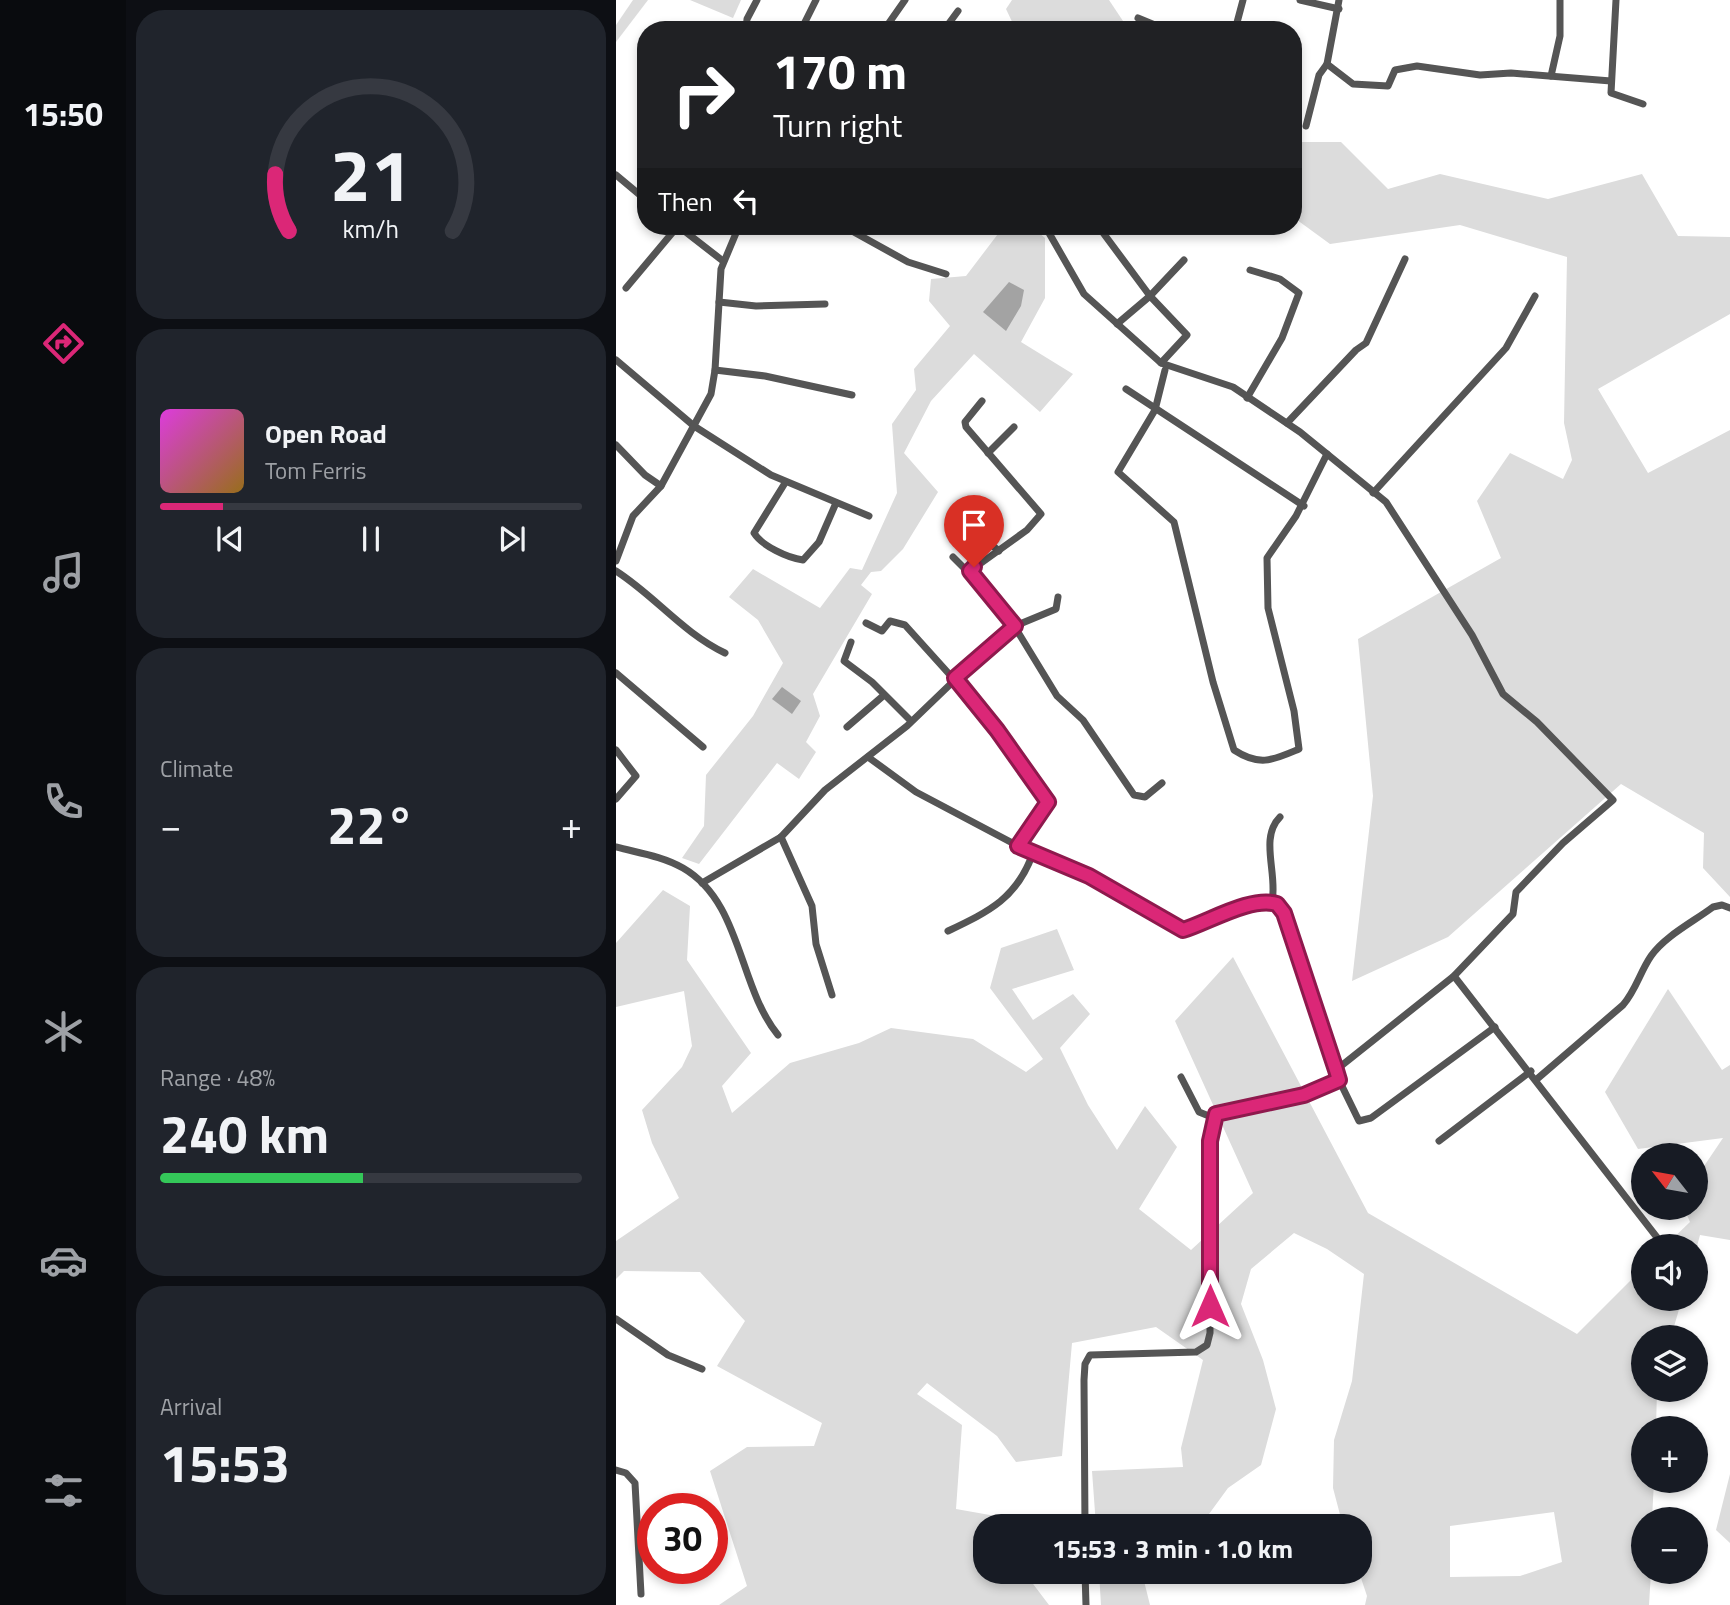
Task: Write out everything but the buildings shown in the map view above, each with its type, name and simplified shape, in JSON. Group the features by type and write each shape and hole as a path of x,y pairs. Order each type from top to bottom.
{"street":[{"path":"747,21 757,0"},
{"path":"806,21 816,0"},
{"path":"890,21 905,0"},
{"path":"1237,21 1243,0"},
{"path":"1300,0 1338,9"},
{"path":"1306,126 1319,75 1327,64 1339,0"},
{"path":"1551,76 1559,36 1560,0"},
{"path":"1617,0 1611,81 1613,95 1643,104"},
{"path":"951,21 958,11"},
{"path":"1138,18 1145,21"},
{"path":"1327,64 1353,84 1365,85 1388,86 1395,70 1417,66 1480,75 1551,76 1611,81"},
{"path":"616,175 637,192"},
{"path":"626,288 670,235"},
{"path":"690,235 723,261"},
{"path":"616,561 634,516 661,486 711,394 723,261 735,235"},
{"path":"859,235 908,262 946,274"},
{"path":"1050,235 1084,294 1163,367 1233,387 1327,454 1386,502 1472,635 1503,694 1538,722 1613,800 1563,843 1516,891 1513,914 1454,976 1336,1070"},
{"path":"1105,235 1150,296 1187,335 1163,367 1155,410 1118,472 1174,522 1213,682 1234,750 1251,762 1277,759 1299,748 1294,711 1268,608 1268,558 1302,505 1327,454"},
{"path":"1287,424 1356,350 1366,343 1405,259"},
{"path":"1117,324 1150,296 1184,260"},
{"path":"1247,398 1282,338 1299,293 1280,279 1250,270"},
{"path":"1373,492 1506,348 1535,296"},
{"path":"719,302 756,306 825,304"},
{"path":"616,360 694,426 785,483 869,516"},
{"path":"715,370 765,376 852,395"},
{"path":"1126,388 1155,410 1302,505"},
{"path":"970,571 1027,530 1041,514 965,425 982,401"},
{"path":"988,453 1014,427"},
{"path":"616,445 645,475 661,486"},
{"path":"785,483 754,533 759,539 792,557 803,560 812,553 836,503"},
{"path":"954,514 999,551"},
{"path":"953,557 970,571 1015,626 1057,696 1083,720 1134,795 1145,797 1162,783"},
{"path":"616,571 645,590 693,635 725,653"},
{"path":"702,883 781,837 825,790 911,721 1015,626 1058,607 1058,597"},
{"path":"866,623 881,631 890,621 905,625 955,678 994,725 1048,802 1018,846"},
{"path":"851,642 844,661 911,721"},
{"path":"616,673 703,747"},
{"path":"847,727 883,696"},
{"path":"616,750 636,776 616,799"},
{"path":"868,757 916,792 1018,846 1089,876 1183,930 1230,911 1272,902"},
{"path":"1272,902 1276,880 1271,862 1270,831 1280,817"},
{"path":"781,837 811,906 816,944 832,995"},
{"path":"616,847 670,862 702,883 722,910 752,990 778,1035"},
{"path":"948,931 985,912 1013,892 1033,853"},
{"path":"1272,902 1284,913 1339,1080 1359,1121 1363,1122 1495,1027"},
{"path":"1537,1079 1623,1005 1635,990 1651,955 1661,945 1713,907 1722,905 1730,908"},
{"path":"1454,976 1531,1071 1654,1234"},
{"path":"1439,1141 1531,1071"},
{"path":"1181,1077 1199,1112 1214,1118"},
{"path":"1085,1514 1084,1380 1085,1364 1090,1355 1196,1352 1207,1345 1210,1333 1210,1141 1214,1118 1221,1111 1304,1095 1339,1080"},
{"path":"616,1319 668,1355 702,1369"},
{"path":"616,1470 626,1473 635,1483 641,1594"},
{"path":"1085,1584 1086,1605"}],"shaded area":[{"path":"633,0 648,0 616,42 616,25"},
{"path":"690,0 741,0 733,18"},
{"path":"1012,0 1109,0 1123,21 1012,21 1006,9"},
{"path":"1302,142 1341,142 1388,189 1440,174 1548,199 1642,174 1678,236 1730,237 1730,314 1598,389 1648,473 1730,430 1730,897 1703,868 1704,833 1621,784 1448,937 1352,981 1373,796 1358,639 1501,558 1477,501 1510,453 1563,479 1572,460 1564,423 1567,257 1460,225 1330,244 1302,224"},
{"path":"997,235 1042,235 1045,238 1045,298 1021,342 1073,374 1040,412 974,354 931,401 904,453 938,492 903,549 881,571 871,572 861,585 872,594 813,694 820,716 806,742 816,752 799,779 777,763 699,864 682,858 704,826 706,775 753,716 783,663 758,620 729,597 753,569 820,608 850,568 862,570 897,493 892,424 916,390 914,369 950,326 929,301 931,279 966,276"},
{"path":"1009,282 1024,290 1021,306 1006,331 983,312"},
{"path":"782,687 801,701 792,714 772,699"},
{"path":"663,890 690,906 687,960 751,1053 722,1086 732,1113 790,1063 859,1043 891,1028 973,1039 1026,1072 1043,1059 990,988 1001,948 1057,929 1074,970 1012,989 1033,1020 1073,994 1090,1014 1060,1048 1088,1105 1117,1150 1145,1106 1177,1147 1139,1209 1191,1250 1253,1193 1175,1021 1233,957 1368,1213 1577,1334 1631,1280 1631,1311 1679,1311 1674,1325 1631,1325 1631,1402 1657,1402 1656,1416 1631,1416 1631,1493 1653,1493 1653,1507 1631,1507 1631,1584 1650,1584 1649,1605 1365,1605 1367,1596 1363,1584 1372,1584 1372,1514 1340,1514 1333,1488 1334,1440 1352,1381 1364,1274 1327,1249 1294,1233 1251,1269 1241,1304 1263,1360 1276,1409 1261,1465 1228,1488 1209,1514 1095,1514 1092,1471 1183,1467 1181,1448 1203,1360 1156,1327 1072,1343 1062,1456 1016,1462 997,1436 927,1383 917,1394 962,1425 956,1509 984,1514 973,1514 973,1584 1033,1584 1049,1605 719,1605 747,1586 728,1527 728,1493 717,1493 710,1471 747,1447 814,1446 822,1423 717,1366 745,1321 700,1272 624,1271 616,1279 616,1241 679,1198 652,1143 642,1110 682,1067 692,1046 684,991 616,1007 616,943","holes":["1554,1512 1562,1562 1520,1576 1450,1577 1450,1526"]},
{"path":"1668,989 1722,1070 1730,1065 1730,1240 1708,1236 1708,1234 1678,1234 1689,1220 1708,1220 1708,1160 1723,1138 1684,1143 1635,1143 1605,1092"},
{"path":"1730,1474 1730,1543 1716,1530"},
{"path":"1100,1584 1145,1584 1150,1605 1101,1605"}],"route":[{"path":"974,567 970,571 1002,606 1015,626 955,678 987,716 1048,802 1018,846 1089,876 1183,930 1230,911 1265,902 1277,904 1284,913 1336,1070 1339,1080 1304,1095 1216,1114 1210,1141 1210,1306"}]}
